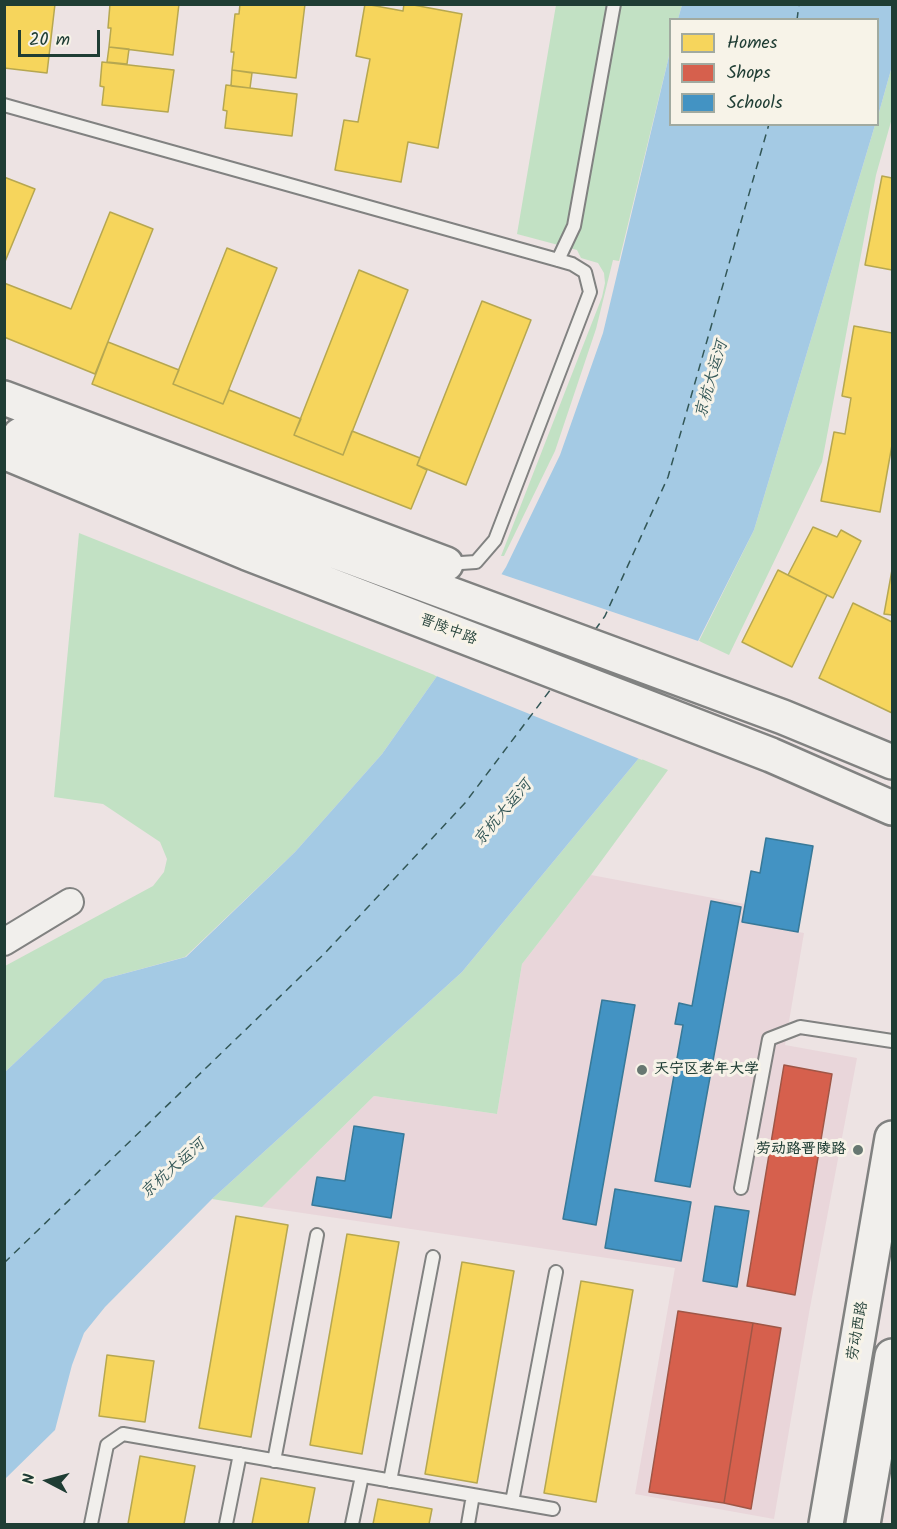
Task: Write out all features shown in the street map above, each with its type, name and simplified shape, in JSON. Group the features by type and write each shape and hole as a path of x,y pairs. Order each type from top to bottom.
{"main road":[{"path":"4,398 892,762"},
{"path":"4,430 442,577"},
{"name":"晋陵中路","path":"4,452 247,553 771,755 892,808"},
{"name":"劳动西路","path":"826,1524 892,1138"},
{"path":"863,1524 892,1356"}],"street":[{"path":"4,942 70,902"}],"lane":[{"path":"558,260 574,226 614,4"},
{"path":"4,105 572,264 585,272 590,292 495,540 476,562 442,577"},
{"path":"741,1188 769,1039 800,1028 892,1041"},
{"path":"274,1461 317,1235"},
{"path":"390,1481 433,1257"},
{"path":"512,1502 556,1272"},
{"path":"91,1524 107,1445 123,1434 554,1509"},
{"path":"226,1524 240,1454"},
{"path":"352,1524 362,1476"},
{"path":"468,1524 473,1495"}],"shaded area":[{"name":"天宁区老年大学","path":"591,875 745,904 742,922 804,933 785,1045 857,1058 809,1313 774,1519 635,1494 675,1268 262,1207 374,1096 497,1114 522,964"}],"green space":[{"path":"556,5 682,5 678,18 669,18 669,56 619,261 613,260 596,329 555,451 504,556 501,556 602,297 605,283 604,273 598,263 581,258 577,250 517,234"},
{"path":"892,66 892,118 876,175 822,462 729,655 699,641 754,530 875,126 879,126 879,112"},
{"path":"79,533 437,676 382,754 295,852 185,957 104,979 5,1072 5,966 153,886 164,872 167,859 160,842 103,804 54,797"},
{"path":"639,758 668,770 522,964 497,1114 374,1096 262,1207 212,1199 462,972"}],"water":[{"path":"682,5 892,5 892,66 879,112 879,18 678,18"},
{"name":"京杭大运河","path":"669,56 669,126 875,126 754,530 639,758 462,972 212,1199 105,1307 84,1333 72,1365 55,1430 5,1479 5,1072 104,979 186,957 295,852 382,754 437,676 506,567 560,455 603,333"}],"pier":[{"path":"498,573 701,642 642,760 434,675"}],"building: Homes":[{"path":"4,4 55,4 47,73 4,68"},
{"path":"110,4 179,4 173,55 109,47"},
{"path":"240,4 305,4 296,78 232,70 234,52 231,52 235,14 239,14"},
{"path":"365,4 403,11 404,4 408,4 462,14 438,148 408,142 401,182 335,170 344,120 358,122 370,59 356,56"},
{"path":"109,47 129,49 127,64 107,62"},
{"path":"102,62 174,70 168,112 102,105 104,87 100,86"},
{"path":"232,70 252,73 250,88 231,86"},
{"path":"226,85 297,94 292,136 225,128 227,111 223,110"},
{"path":"882,176 892,178 892,270 865,265"},
{"path":"4,177 35,189 4,264"},
{"path":"110,212 153,229 95,374 4,337 4,283 71,309"},
{"path":"227,248 277,268 223,404 173,384"},
{"path":"359,270 408,290 343,455 294,435"},
{"path":"482,301 531,320 466,485 417,465"},
{"path":"854,326 892,333 892,445 880,512 821,501 834,432 845,434 851,398 842,396"},
{"path":"108,342 179,370 173,384 223,404 229,390 301,419 294,435 343,455 352,431 420,458 417,465 427,470 411,509 92,384"},
{"path":"813,527 837,537 841,530 861,541 833,598 788,575"},
{"path":"778,570 827,595 792,667 742,642"},
{"path":"892,570 892,615 884,614"},
{"path":"853,603 892,622 892,713 819,678"},
{"path":"236,1216 288,1225 251,1437 199,1428"},
{"path":"347,1234 399,1242 362,1454 310,1445"},
{"path":"462,1262 514,1271 477,1483 425,1474"},
{"path":"581,1281 633,1290 596,1502 544,1493"},
{"path":"107,1355 154,1361 145,1422 99,1416"},
{"path":"140,1456 195,1466 184,1524 128,1524"},
{"path":"261,1478 315,1488 308,1524 252,1524"},
{"path":"378,1499 432,1509 429,1524 373,1524"}],"building: Shops":[{"path":"784,1065 832,1074 795,1295 747,1286"},
{"path":"678,1311 753,1323 724,1503 649,1492"},
{"path":"753,1323 781,1328 751,1509 724,1503"}],"building: Schools":[{"path":"766,838 813,846 798,932 742,922 751,871 760,873"},
{"path":"711,901 741,907 690,1187 655,1181 683,1025 675,1024 679,1003 692,1006"},
{"path":"602,1000 635,1005 596,1225 563,1219"},
{"path":"354,1126 404,1134 391,1218 312,1205 317,1177 345,1181"},
{"path":"615,1189 691,1202 681,1261 605,1248"},
{"path":"715,1206 749,1211 737,1287 703,1281"}],"ferry route":[{"path":"797,18 799,4"},
{"path":"595,630 605,616 668,477 768,126"},
{"path":"4,1263 325,953 465,803 551,689"}],"place":[{"name":"天宁区老年大学","path":"642,1070"},
{"name":"劳动路晋陵路","path":"858,1150"}]}
